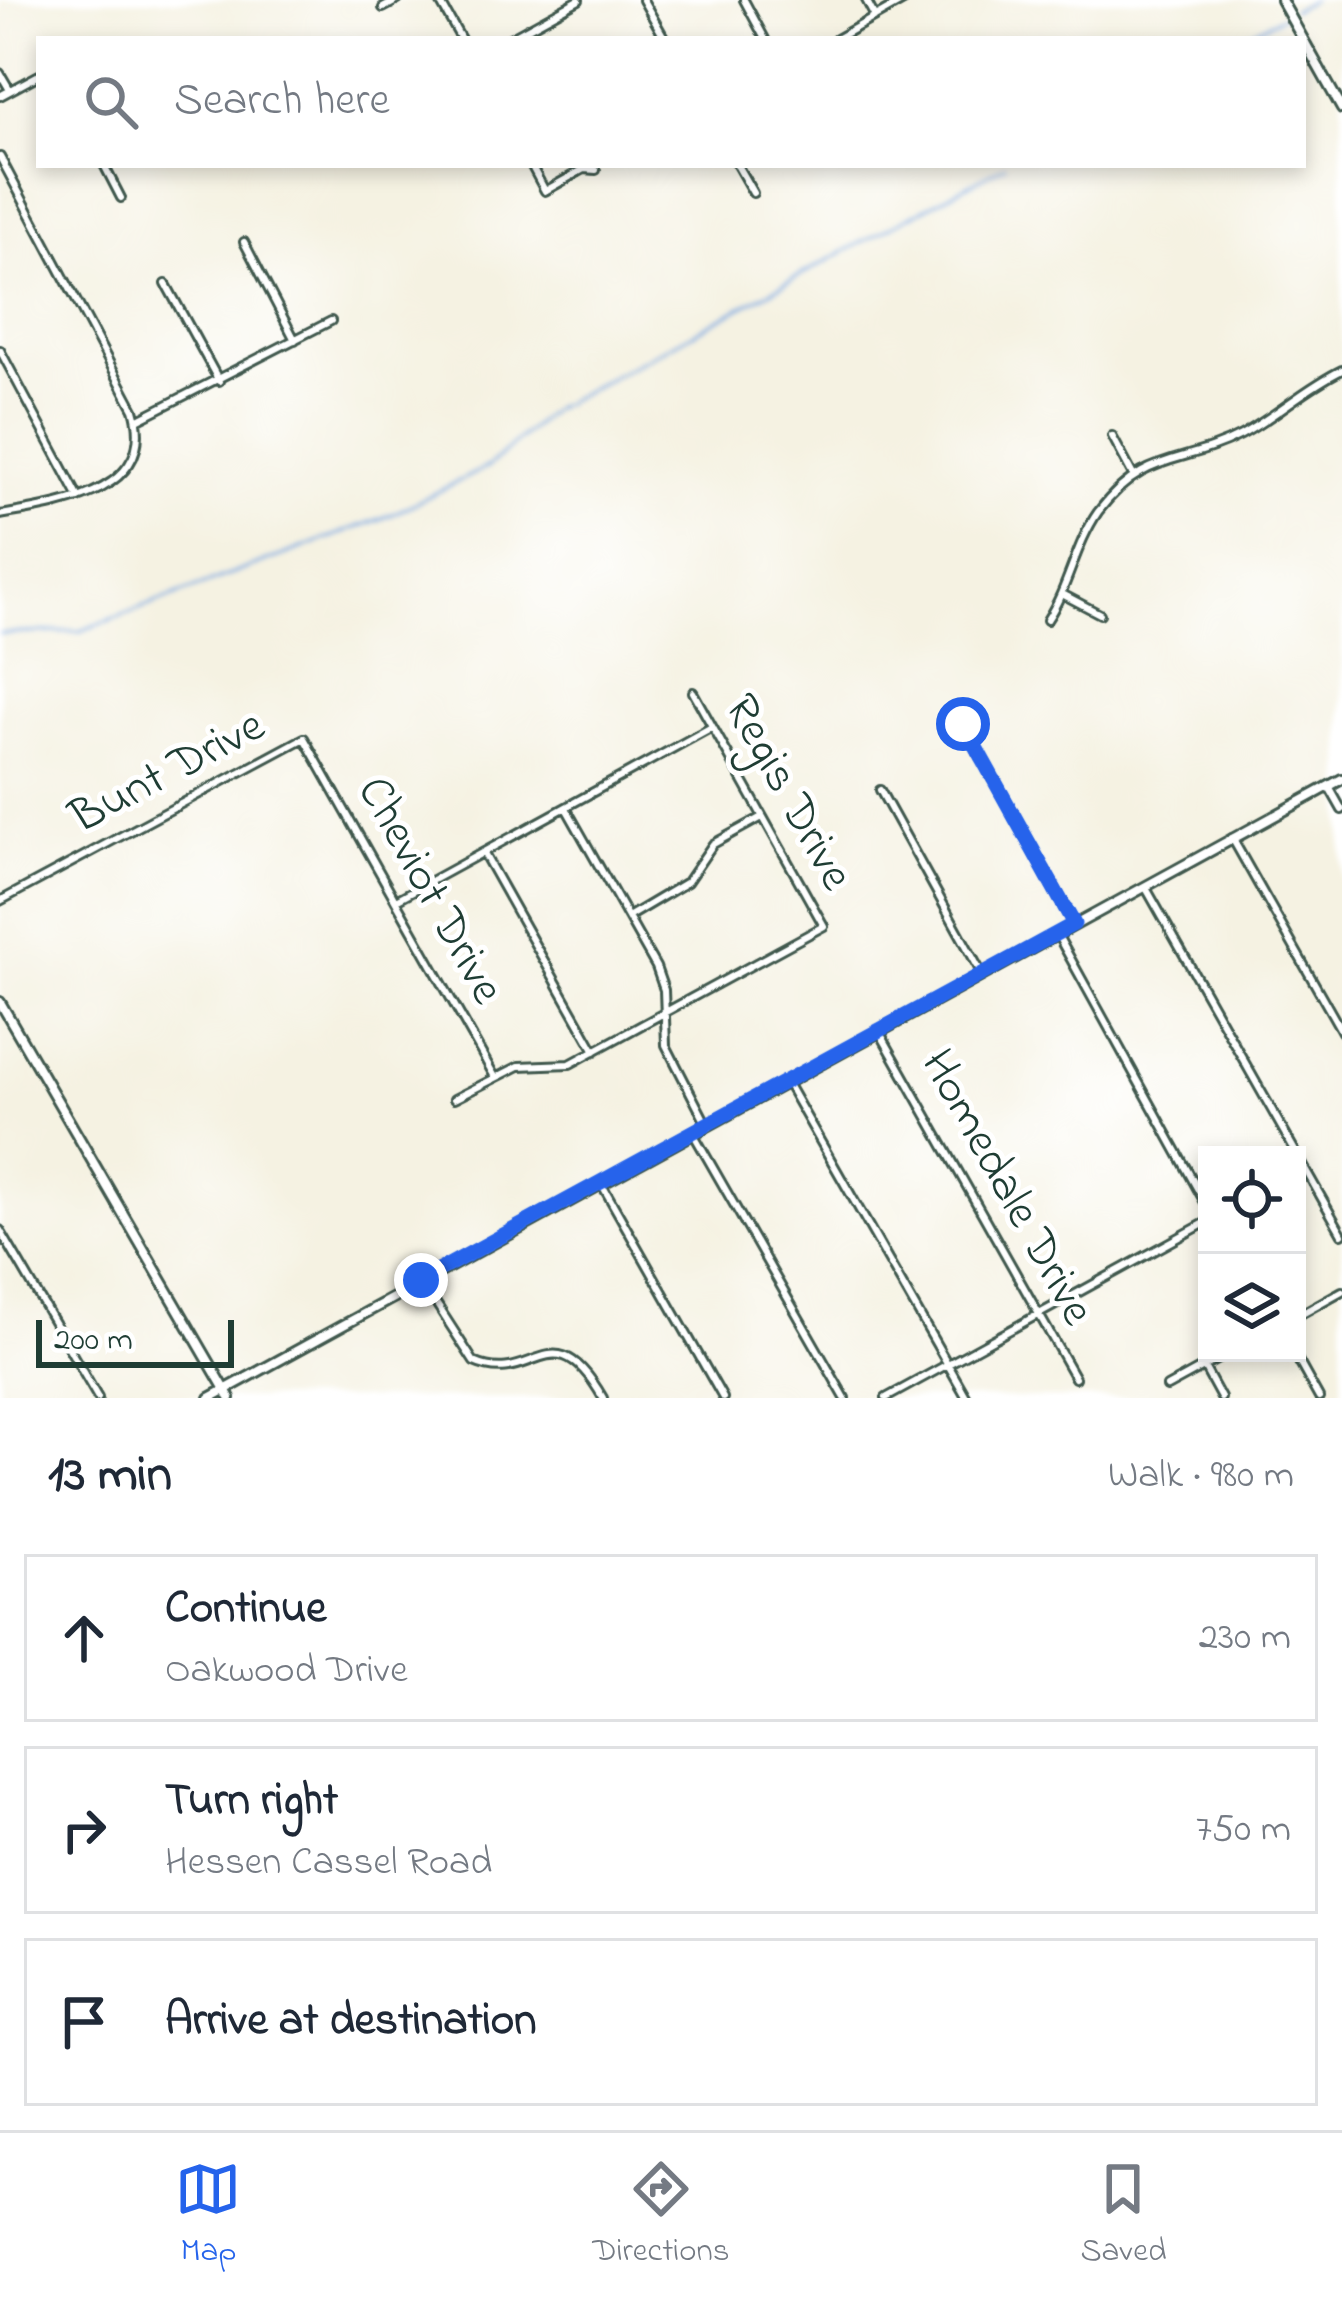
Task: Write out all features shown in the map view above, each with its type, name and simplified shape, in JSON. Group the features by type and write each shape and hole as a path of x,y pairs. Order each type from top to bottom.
{"main road":[{"path":"1282,1 1302,36"},
{"path":"1306,44 1342,109"},
{"path":"210,1398 228,1394 421,1280 1342,778"},
{"path":"0,1002 228,1394"}],"street":[{"path":"382,8 398,0"},
{"path":"439,0 459,36"},
{"path":"513,36 579,0"},
{"path":"644,0 663,36"},
{"path":"743,0 763,36"},
{"path":"866,0 875,17"},
{"path":"841,36 905,0"},
{"path":"0,73 10,91"},
{"path":"0,96 36,77"},
{"path":"0,157 137,419 129,467 107,488 0,515"},
{"path":"106,168 121,198"},
{"path":"532,168 544,190 584,169 596,170"},
{"path":"739,168 753,193"},
{"path":"244,242 295,340"},
{"path":"166,284 219,382"},
{"path":"137,419 219,382 331,321"},
{"path":"0,350 79,498"},
{"path":"1047,620 1064,595 1095,517 1133,475 1169,457 1239,436 1342,370"},
{"path":"1112,436 1133,475"},
{"path":"1064,595 1100,614"},
{"name":"Regis Drive","path":"666,1013 824,926 693,692"},
{"path":"963,724 1074,924"},
{"path":"396,900 712,728"},
{"name":"Cheviot Drive","path":"304,737 495,1077"},
{"name":"Bunt Drive","path":"0,901 304,737"},
{"path":"1329,786 1342,810"},
{"path":"880,790 982,974"},
{"path":"566,808 660,976 666,1045 707,1125"},
{"path":"628,917 687,882 713,844 763,817"},
{"path":"1232,838 1342,1032"},
{"path":"484,854 595,1051"},
{"path":"1145,886 1341,1230"},
{"path":"1057,933 1198,1190"},
{"path":"454,1099 519,1066 570,1064 666,1013"},
{"name":"Homedale Drive","path":"879,1031 1075,1378"},
{"path":"786,1082 967,1398"},
{"path":"693,1132 845,1398"},
{"path":"601,1183 723,1398"},
{"path":"886,1398 1198,1227"},
{"path":"0,1230 98,1398"},
{"path":"421,1280 474,1362 506,1368 537,1355 563,1353 582,1365 603,1398"},
{"path":"1306,1311 1342,1291"},
{"path":"1167,1387 1213,1362"},
{"path":"1299,1362 1319,1398"},
{"path":"1204,1367 1221,1398"}],"waterway":[{"path":"1292,10 1312,0"},
{"path":"1245,36 1284,15"},
{"path":"0,634 80,631 393,514 489,466 554,408 999,168"}],"route":[{"path":"421,1280 1074,924 963,724"}]}
